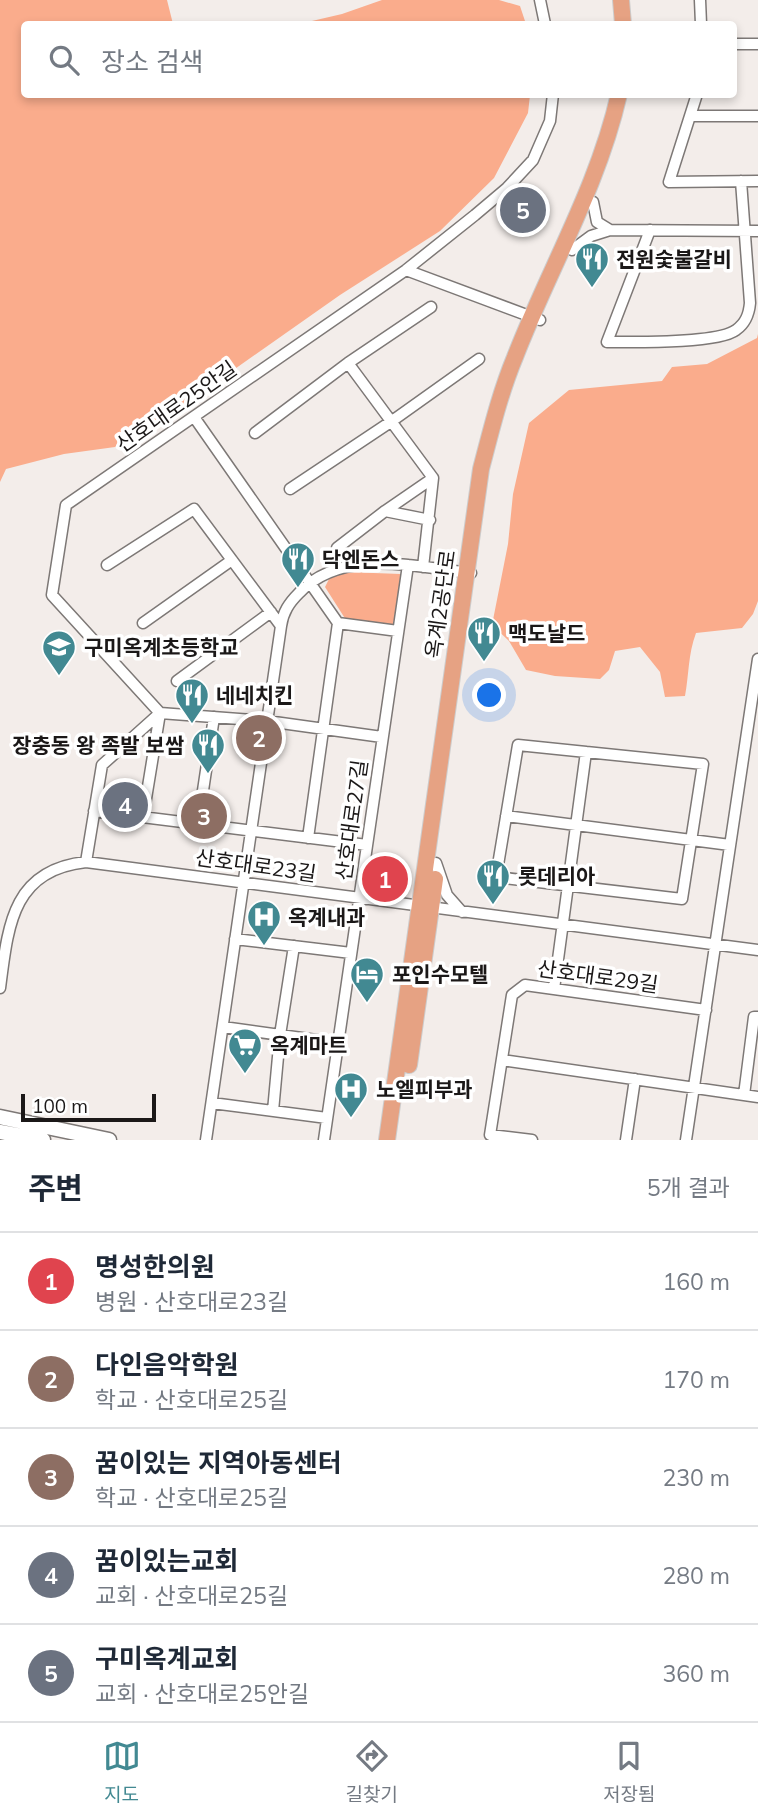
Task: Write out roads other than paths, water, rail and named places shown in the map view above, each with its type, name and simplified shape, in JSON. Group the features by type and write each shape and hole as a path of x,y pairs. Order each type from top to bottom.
{"main road":[{"path":"621,0 623,21"},
{"path":"630,0 631,21"},
{"name":"옥계2공단로","path":"536,318 579,214 612,122 617,98"},
{"name":"옥계2공단로","path":"387,1140 436,863 481,469 514,357 572,250 593,202 609,160 626,98"},
{"name":"옥계2공단로","path":"398,1140 470,573"}],"street":[{"path":"540,0 544,21"},
{"path":"700,0 701,21"},
{"path":"737,44 758,44"},
{"name":"산호대로25안길","path":"160,713 52,595 66,505 406,270 507,188 533,160 550,121 553,98"},
{"path":"696,98 669,182 758,181"},
{"path":"691,116 758,116"},
{"path":"650,230 607,342 713,337 738,329 749,315 750,303 741,181"},
{"path":"593,202 597,222 610,230"},
{"path":"572,250 591,236 610,230 758,231"},
{"path":"406,270 536,318"},
{"path":"255,433 348,363 430,307"},
{"path":"290,489 479,359"},
{"path":"348,363 433,478 423,567"},
{"path":"194,417 338,623 308,838"},
{"path":"337,548 433,478"},
{"path":"107,565 194,509 281,626"},
{"path":"385,511 430,520"},
{"path":"143,623 232,560"},
{"path":"206,1140 281,626 287,606 309,582 346,567 365,564 408,565 470,573"},
{"name":"산호대로27길","path":"324,1140 408,565"},
{"path":"177,681 271,612"},
{"path":"338,623 398,631"},
{"path":"687,1140 758,659"},
{"path":"143,817 160,713"},
{"path":"86,862 102,765 160,713 267,721 382,737"},
{"path":"198,824 214,717"},
{"path":"517,745 586,752 704,764 682,899 496,877 517,745"},
{"path":"554,989 586,752"},
{"path":"94,811 367,845"},
{"path":"506,816 730,845"},
{"name":"산호대로23길","path":"0,988 10,925 21,897 30,886 53,869 86,862 758,950"},
{"path":"436,863 447,895 462,912"},
{"path":"235,939 351,953"},
{"path":"273,1111 280,1035 294,946"},
{"name":"산호대로29길","path":"533,1140 490,1135 512,995 526,985 706,1010"},
{"path":"744,1095 756,1017"},
{"path":"223,1027 338,1043"},
{"path":"502,1060 758,1097"},
{"path":"626,1140 635,1079"},
{"path":"212,1103 327,1118"},
{"path":"0,1117 109,1140"},
{"path":"0,1125 77,1140"},
{"path":"0,1132 43,1140"}],"place":[{"name":"구미옥계교회","path":"523,210"},
{"name":"전원숯불갈비","path":"592,289"},
{"name":"닥엔돈스","path":"298,589"},
{"name":"맥도날드","path":"484,663"},
{"name":"구미옥계초등학교","path":"59,677"},
{"name":"네네치킨","path":"192,725"},
{"name":"다인음악학원","path":"259,738"},
{"name":"장충동 왕 족발 보쌈","path":"208,775"},
{"name":"꿈이있는교회","path":"125,805"},
{"name":"꿈이있는 지역아동센터","path":"204,816"},
{"name":"명성한의원","path":"385,879"},
{"name":"롯데리아","path":"493,906"},
{"name":"옥계내과","path":"264,947"},
{"name":"포인수모텔","path":"367,1004"},
{"name":"옥계마트","path":"245,1075"},
{"name":"노엘피부과","path":"351,1119"}]}
